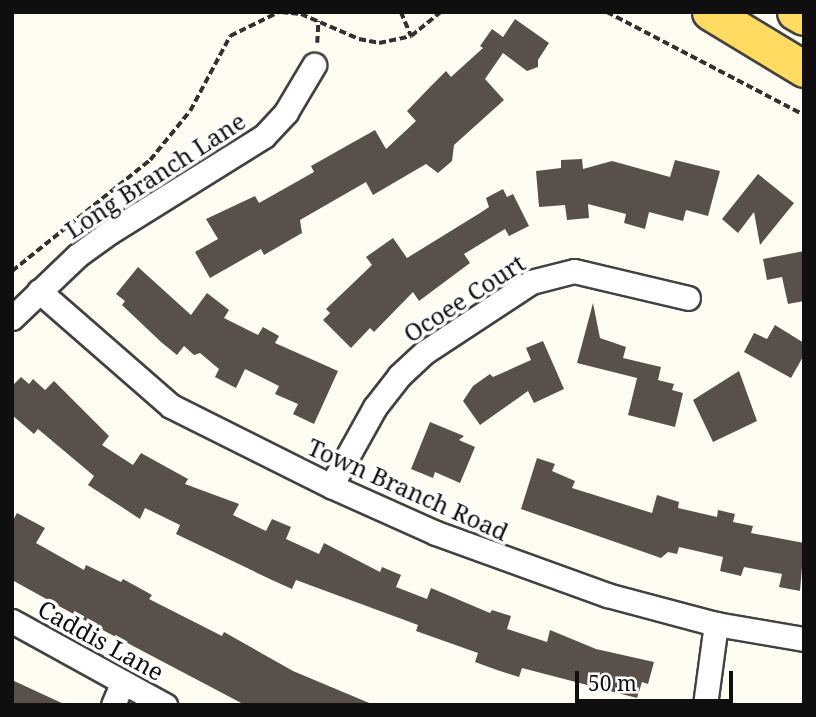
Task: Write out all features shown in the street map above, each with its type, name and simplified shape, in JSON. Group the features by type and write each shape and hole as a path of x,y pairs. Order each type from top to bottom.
{"main road":[{"path":"710,12 804,69"},
{"path":"795,12 804,18"}],"street":[{"name":"Long Branch Lane","path":"12,318 39,291 110,232 264,136 286,112 314,65"},
{"name":"Ocoee Court","path":"331,486 375,407 399,376 425,352 531,282 574,271 688,298"},
{"name":"Town Branch Road","path":"39,291 171,406 331,486 512,563 716,624 804,639"},
{"name":"Caddis Lane","path":"12,621 165,705"},
{"path":"705,705 716,624"},
{"path":"113,705 123,682"}],"path":[{"path":"12,271 150,160 190,111 230,36 280,12 301,14 359,39 379,43 411,36 441,12"},
{"path":"401,12 411,36"},
{"path":"607,12 804,114"}],"building":[{"path":"515,19 549,43 538,60 538,67 527,71 503,53 485,79 504,100 454,145 452,161 438,173 426,164 373,195 366,182 300,220 302,233 264,255 261,249 210,278 195,252 218,239 206,219 255,196 259,203 314,172 311,166 375,130 386,149 416,121 407,111 432,85 446,71 451,77 483,48 480,46 492,29 503,37"},
{"path":"582,159 583,169 612,161 670,177 675,160 720,171 708,216 686,210 683,221 649,212 645,229 624,223 626,214 588,204 589,218 567,220 565,205 539,207 536,171 561,168 561,160"},
{"path":"758,174 794,203 760,245 754,212 738,233 722,219"},
{"path":"503,189 507,197 513,194 529,226 509,236 505,229 464,254 470,263 419,301 413,292 374,332 370,328 351,348 323,320 330,313 326,309 372,265 366,257 393,238 407,258 489,207 486,198"},
{"path":"804,251 804,301 788,304 782,277 767,280 763,259"},
{"path":"138,267 191,315 207,293 229,310 224,318 258,335 263,327 279,336 275,343 338,371 314,424 293,414 298,404 275,394 279,386 245,369 236,388 215,377 219,369 200,353 194,355 184,346 177,355 161,342 122,305 125,301 116,294"},
{"path":"593,303 600,338 626,347 623,358 661,367 658,380 674,384 672,390 683,393 675,427 628,415 637,378 577,363"},
{"path":"775,325 804,343 804,355 791,378 744,352 754,333 767,339"},
{"path":"543,341 564,389 534,403 528,391 480,425 463,401 473,386 490,374 493,377 531,360 526,348"},
{"path":"739,371 757,421 713,442 693,400"},
{"path":"21,377 29,384 33,379 45,390 54,381 109,436 102,445 133,465 141,453 188,479 185,484 239,504 233,515 266,531 272,519 291,527 286,539 319,554 324,543 380,572 382,567 401,575 396,587 427,599 431,588 490,613 492,610 511,616 507,629 547,642 550,630 596,649 654,662 648,684 642,682 637,698 522,668 519,677 497,670 475,662 478,653 416,631 418,625 296,580 292,589 272,580 176,534 180,525 145,508 140,519 88,485 94,476 38,429 34,434 12,415 12,386"},
{"path":"430,422 464,436 459,440 475,447 460,483 435,472 433,478 411,469"},
{"path":"537,458 555,464 552,471 575,481 572,488 652,513 657,495 679,502 678,508 717,517 718,510 735,514 733,522 753,526 751,533 804,543 800,591 779,587 782,574 744,567 741,576 720,571 723,557 679,547 677,554 668,552 661,558 521,509"},
{"path":"17,513 45,528 36,543 84,570 86,565 121,582 123,579 152,595 149,599 222,636 224,632 293,671 374,705 245,705 97,627 12,580 12,522"},
{"path":"12,680 66,705 12,705"}]}
